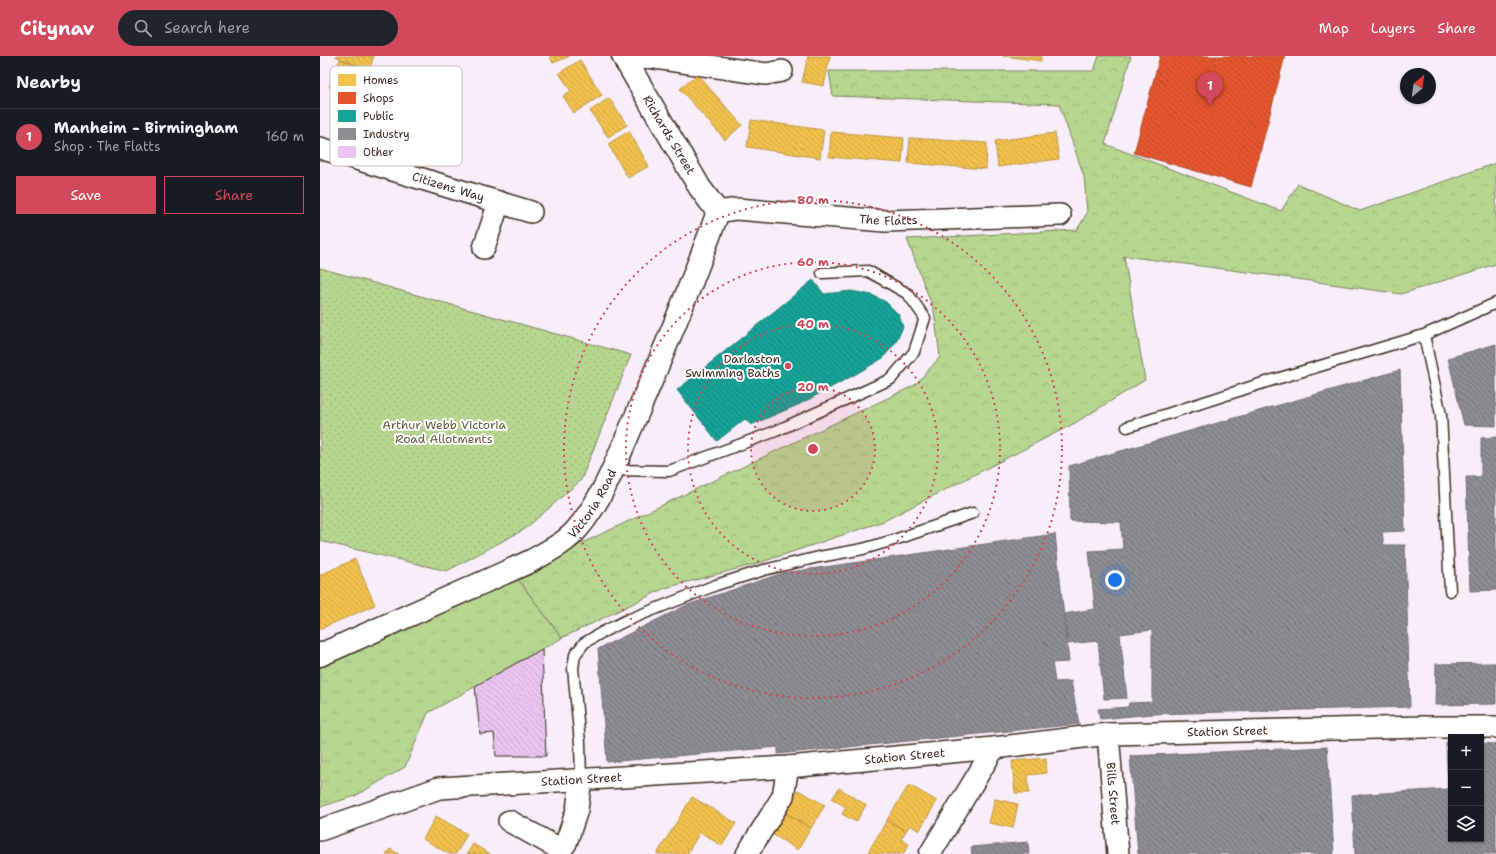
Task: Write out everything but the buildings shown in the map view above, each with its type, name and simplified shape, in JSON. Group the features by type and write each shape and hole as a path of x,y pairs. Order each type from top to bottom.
{"street":[{"path":"625,60 648,57 766,74 782,71"},
{"name":"Richards Street","path":"625,60 700,188 718,212"},
{"name":"Citizens Way","path":"320,148 330,151"},
{"name":"Citizens Way","path":"380,166 531,212"},
{"path":"484,248 499,202"},
{"name":"The Flatts","path":"718,212 736,209 885,221 1060,215"},
{"name":"Victoria Road","path":"320,655 531,561 561,544 578,529 596,502 612,470 665,350 694,278 718,212"},
{"name":"Station Street","path":"320,830 439,788 788,767 994,748 1108,734 1407,727 1496,727"},
{"name":"Bills Street","path":"1108,734 1118,854"},
{"path":"930,854 994,748"},
{"path":"747,854 783,796 788,767"},
{"path":"509,821 558,848 563,847 566,843 578,810 581,779"}],"lane":[{"path":"612,470 669,472 776,431 891,379 914,352 925,318 908,294 868,270 822,273"},
{"path":"1126,427 1263,383 1424,335 1496,304"},
{"path":"1424,335 1441,415 1450,591"},
{"path":"581,779 580,743 572,668 575,655 584,643 625,621 716,585 764,570 819,557 864,549 973,513"}],"green space":[{"path":"1099,56 1131,56 1105,144 1281,211 1298,184 1360,211 1496,163 1496,264 1401,294 1124,256 1145,380 1075,423 884,521 756,564 665,588 562,638 515,575 915,385 940,357 934,311 907,239 1077,230 1087,213 1084,176 1059,104 833,96 829,71 1094,71"},
{"name":"Arthur Webb Victoria Road Allotments","path":"320,268 631,355 581,480 525,529 447,571 320,541"},
{"path":"515,575 562,638 428,713 405,767 355,796 320,807 320,665"}],"place":[{"name":"Manheim - Birmingham","path":"1210,105"},
{"name":"Darlaston Swimming Baths","path":"788,366"}]}
